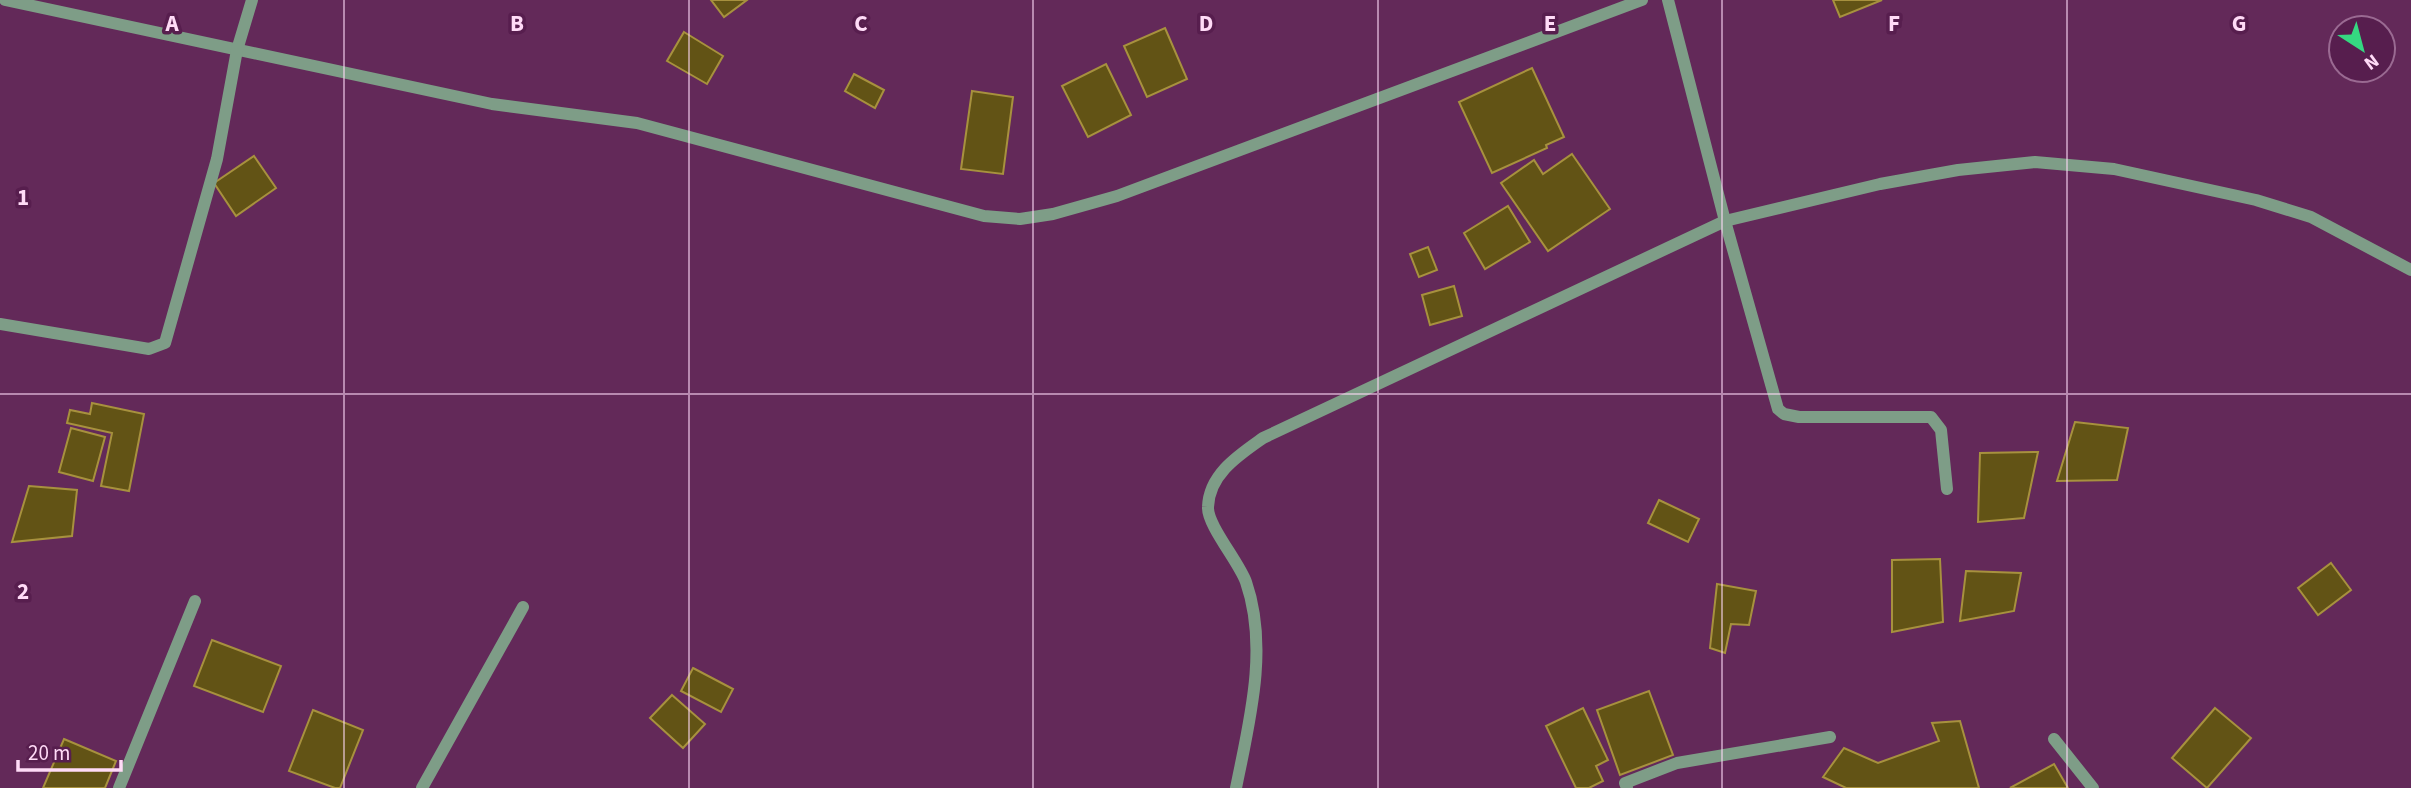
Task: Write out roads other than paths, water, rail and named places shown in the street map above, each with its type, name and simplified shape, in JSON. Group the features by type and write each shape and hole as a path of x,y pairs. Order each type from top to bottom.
{"street":[{"path":"5,0 492,104 637,124 984,216 1020,219 1053,214 1116,196 1642,0"},
{"path":"0,324 149,349 165,343 217,159 237,50 252,0"},
{"path":"1668,0 1725,221 1778,409 1784,414 1799,417 1931,417 1941,430 1947,489"},
{"path":"1236,788 1250,718 1256,642 1247,585 1209,516 1209,501 1221,472 1263,438 1725,221 1880,184 1958,170 2035,162 2114,169 2256,200 2311,217 2411,270"},
{"path":"119,788 195,601"},
{"path":"422,788 523,607"},
{"path":"1627,788 1625,783 1677,763 1830,737"},
{"path":"2054,739 2093,788"}]}
